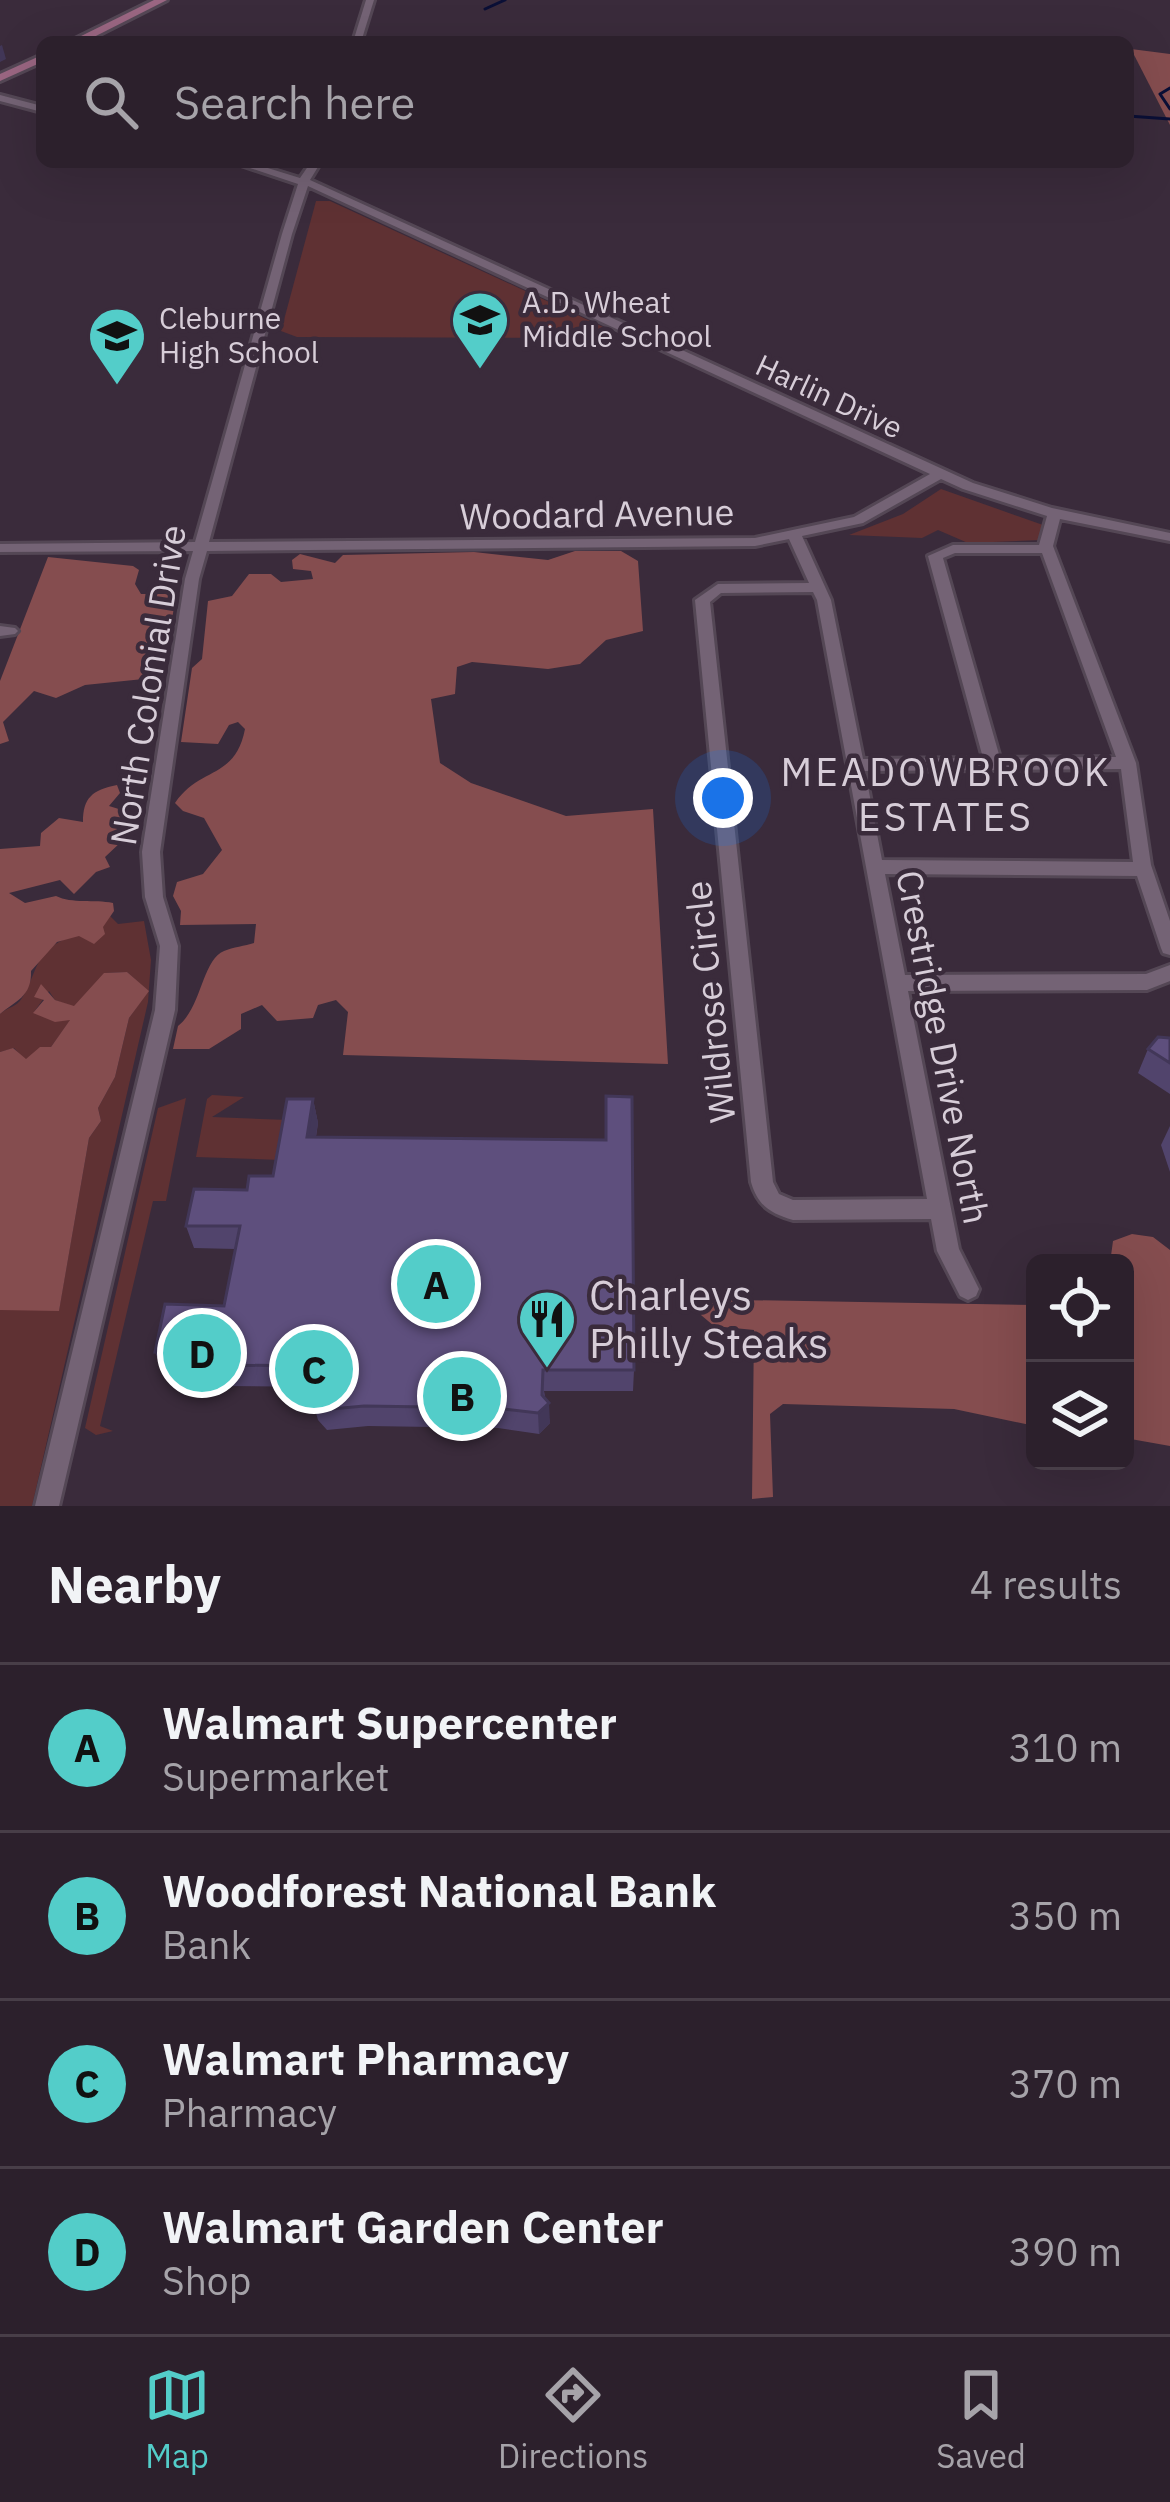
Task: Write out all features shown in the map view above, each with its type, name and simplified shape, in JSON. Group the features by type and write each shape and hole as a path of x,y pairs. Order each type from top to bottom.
{"main road":[{"path":"87,36 162,0"},
{"path":"0,78 36,61"}],"street":[{"path":"359,36 370,0"},
{"path":"0,98 36,107"},
{"name":"Harlin Drive","path":"258,168 304,181 939,474"},
{"name":"North Colonial Drive","path":"47,1506 165,1010 169,946 154,897 152,852 187,607 304,181 312,168"},
{"path":"939,474 1055,514 1170,537"},
{"name":"Woodard Avenue","path":"0,548 754,542 795,537 874,514 939,474"},
{"path":"1055,514 1048,549 1128,764 1143,869 1170,948"},
{"name":"Crestridge Drive North","path":"795,537 820,587 948,1251 968,1289"},
{"path":"993,764 935,556 953,549 1048,549"},
{"name":"Wildrose Circle","path":"820,587 718,589 702,600 765,1196 775,1206 793,1210 940,1208"},
{"path":"856,765 1128,764"},
{"path":"875,867 1143,869"},
{"path":"898,983 1157,982 1170,973"}],"shaded area":[{"path":"1134,49 1170,54 1170,125 1134,55"},
{"path":"316,201 330,201 614,332 604,338 297,337 281,331"},
{"path":"941,489 1043,525 1040,540 968,543 938,530 922,538 849,535 903,514"},
{"path":"575,551 621,551 638,561 643,631 606,640 580,664 548,669 472,662 457,667 455,694 431,699 440,763 471,783 566,816 653,809 668,1064 343,1055 348,1012 336,1000 318,1005 313,1018 277,1021 262,1005 241,1014 241,1029 209,1049 173,1049 178,1026 192,1008 211,964 224,951 254,943 256,924 180,925 181,911 173,896 177,882 203,874 222,850 204,818 175,803 233,757 245,729 238,722 229,725 218,744 181,742 192,668 202,659 208,601 232,596 249,574 271,574 281,582 313,579 311,571 293,569 292,560 300,554 335,563 343,555 474,552 548,560"},
{"path":"48,557 133,566 139,570 135,584 141,594 176,594 163,677 85,685 56,698 34,691 3,722 9,741 0,744 0,681"},
{"path":"117,785 120,793 109,806 135,814 138,826 105,857 110,867 96,872 74,894 60,880 9,893 25,903 56,896 113,903 114,911 103,927 105,934 94,944 79,936 57,942 31,971 26,993 0,1014 0,849 40,846 41,833 59,818 83,822 91,796"},
{"path":"110,916 118,924 144,921 151,960 148,1002 32,1506 0,1506 0,1310 59,1310 89,1138 101,1121 98,1108 115,1077 129,1018 148,991 127,972 105,973 74,1007 55,1000 49,991 34,1012 72,1018 51,1047 25,1060 14,1048 0,1052 0,1014 20,1001 51,947 93,930"},
{"path":"127,972 149,991 129,1018 115,1077 98,1108 101,1121 89,1138 59,1311 0,1310 0,1052 13,1048 26,1059 40,1047 51,1047 70,1020 55,1022 33,1013 44,1000 34,997 41,984 55,1000 74,1006 104,973"},
{"path":"212,1095 244,1097 212,1117 288,1120 281,1160 196,1157 207,1099"},
{"path":"186,1098 166,1201 153,1201 100,1426 113,1431 96,1435 85,1428 158,1108"},
{"path":"1132,1234 1153,1237 1170,1250 1170,1446 1134,1440 1134,1254 1111,1254 1113,1241"},
{"path":"682,1299 1026,1305 1026,1424 954,1409 783,1404 770,1414 773,1497 752,1499 754,1330 714,1326"}],"building":[{"path":"1158,1037 1170,1038 1170,1063 1148,1049"},
{"path":"606,1096 632,1097 634,1370 543,1370 542,1395 549,1403 538,1413 364,1406 321,1410 312,1399 321,1391 324,1366 213,1365 215,1354 155,1352 165,1304 224,1306 240,1226 186,1226 194,1189 247,1190 249,1176 273,1176 287,1099 313,1099 307,1137 606,1140"}],"waterway":[{"path":"485,9 505,0"},
{"path":"1170,88 1160,94 1170,109"},
{"path":"1134,116 1170,119"}],"place":[{"name":"A.D. Wheat Middle School","path":"480,371"},
{"name":"Cleburne High School","path":"117,387"},
{"name":"Walmart Supercenter","path":"436,1284"},
{"name":"Walmart Garden Center","path":"202,1353"},
{"name":"Walmart Pharmacy","path":"314,1369"},
{"name":"Charleys Philly Steaks","path":"547,1370"},
{"name":"Woodforest National Bank","path":"462,1396"}],"district":[{"name":"MEADOWBROOK ESTATES","path":"946,794"}]}
